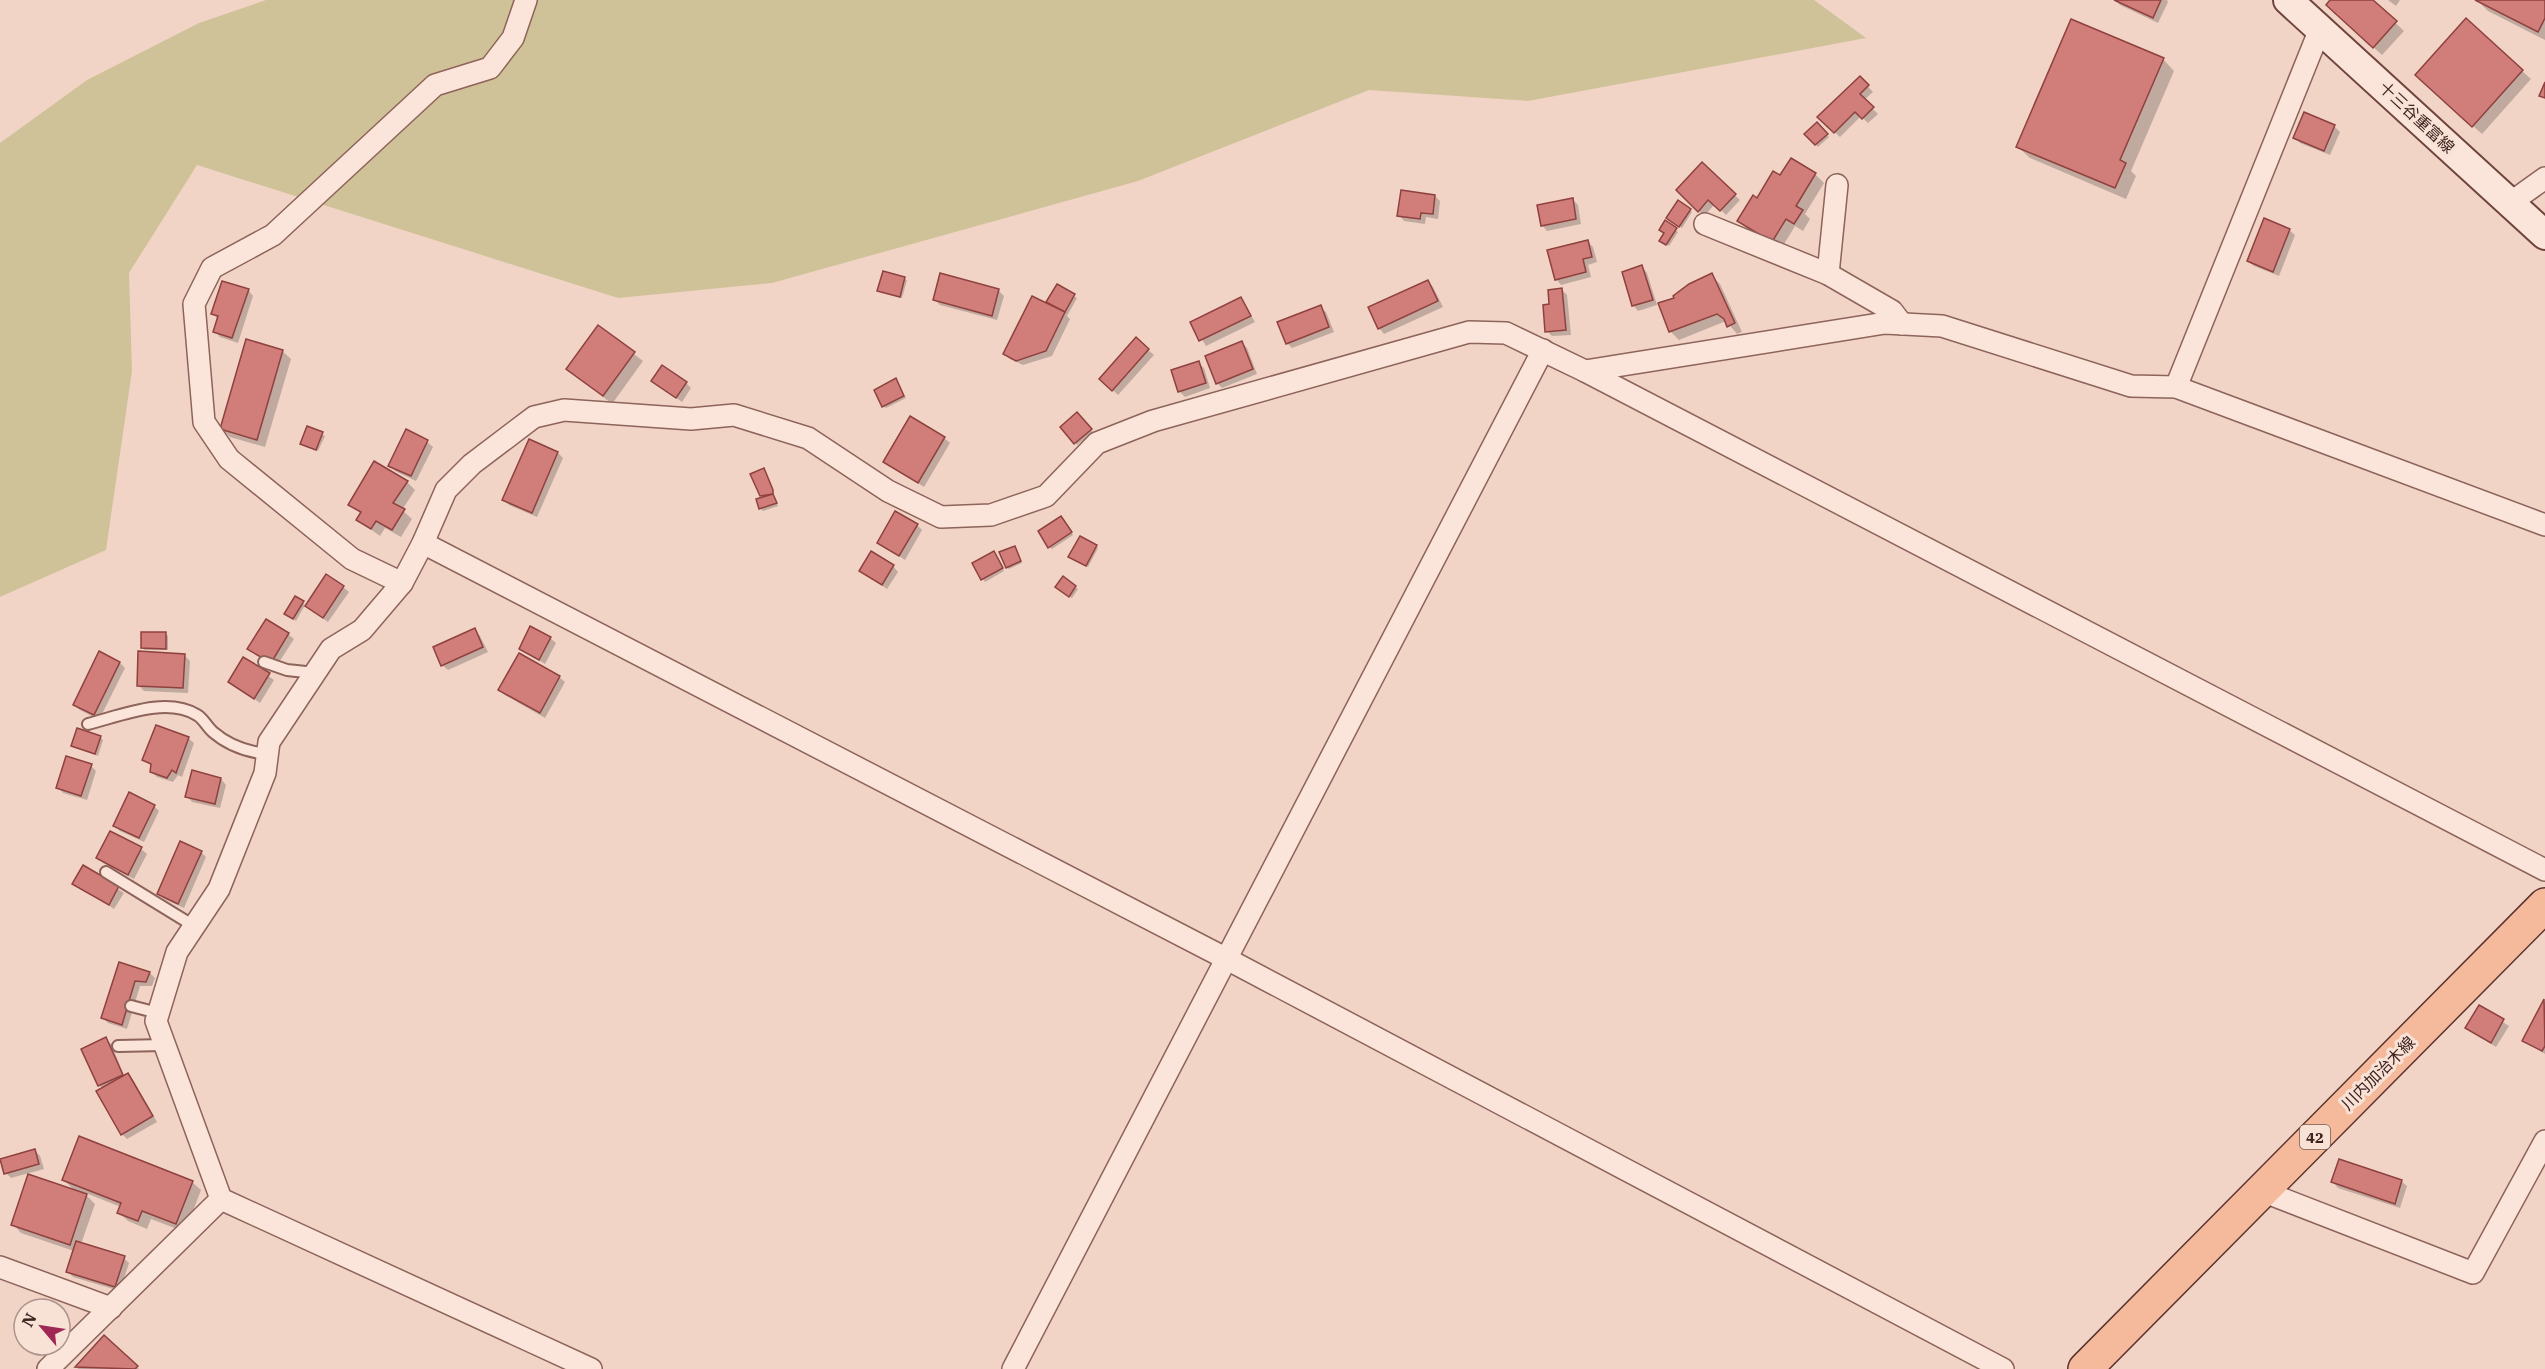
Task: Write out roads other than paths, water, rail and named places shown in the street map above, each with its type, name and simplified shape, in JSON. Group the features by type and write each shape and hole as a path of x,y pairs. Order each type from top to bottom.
{"main road":[{"name":"十三谷重富線","path":"2288,0 2545,235"},
{"name":"川内加治木線","path":"2085,1369 2545,905"}],"street":[{"path":"402,583 352,559 229,459 204,423 194,304 212,268 273,235 435,85 490,68 513,38 526,0"},
{"path":"2176,387 2320,28"},
{"path":"2510,203 2545,178"},
{"path":"1828,274 1837,185"},
{"path":"1705,224 1828,274 1892,311 1902,324"},
{"path":"1585,371 1885,323 1942,326 2131,386 2176,387 2545,525"},
{"path":"591,1369 220,1198 156,1022 177,952 219,889 265,772 269,742 331,650 362,630 402,583 423,543 446,490 472,464 534,417 564,410 691,419 734,415 808,438 888,491 941,518 990,515 1046,496 1097,443 1153,421 1469,332 1506,333 1585,371 2545,870"},
{"path":"1013,1369 1543,350"},
{"path":"423,543 1225,958 2003,1369"},
{"path":"2262,1191 2473,1274 2545,1141"},
{"path":"48,1369 220,1198"},
{"path":"0,1267 111,1308"}],"lane":[{"path":"264,662 287,670 315,674"},
{"path":"88,724 157,707 174,707 197,715 214,733 246,752 268,754"},
{"path":"106,872 194,926"},
{"path":"131,1006 158,1013"},
{"path":"118,1046 164,1045"}]}
